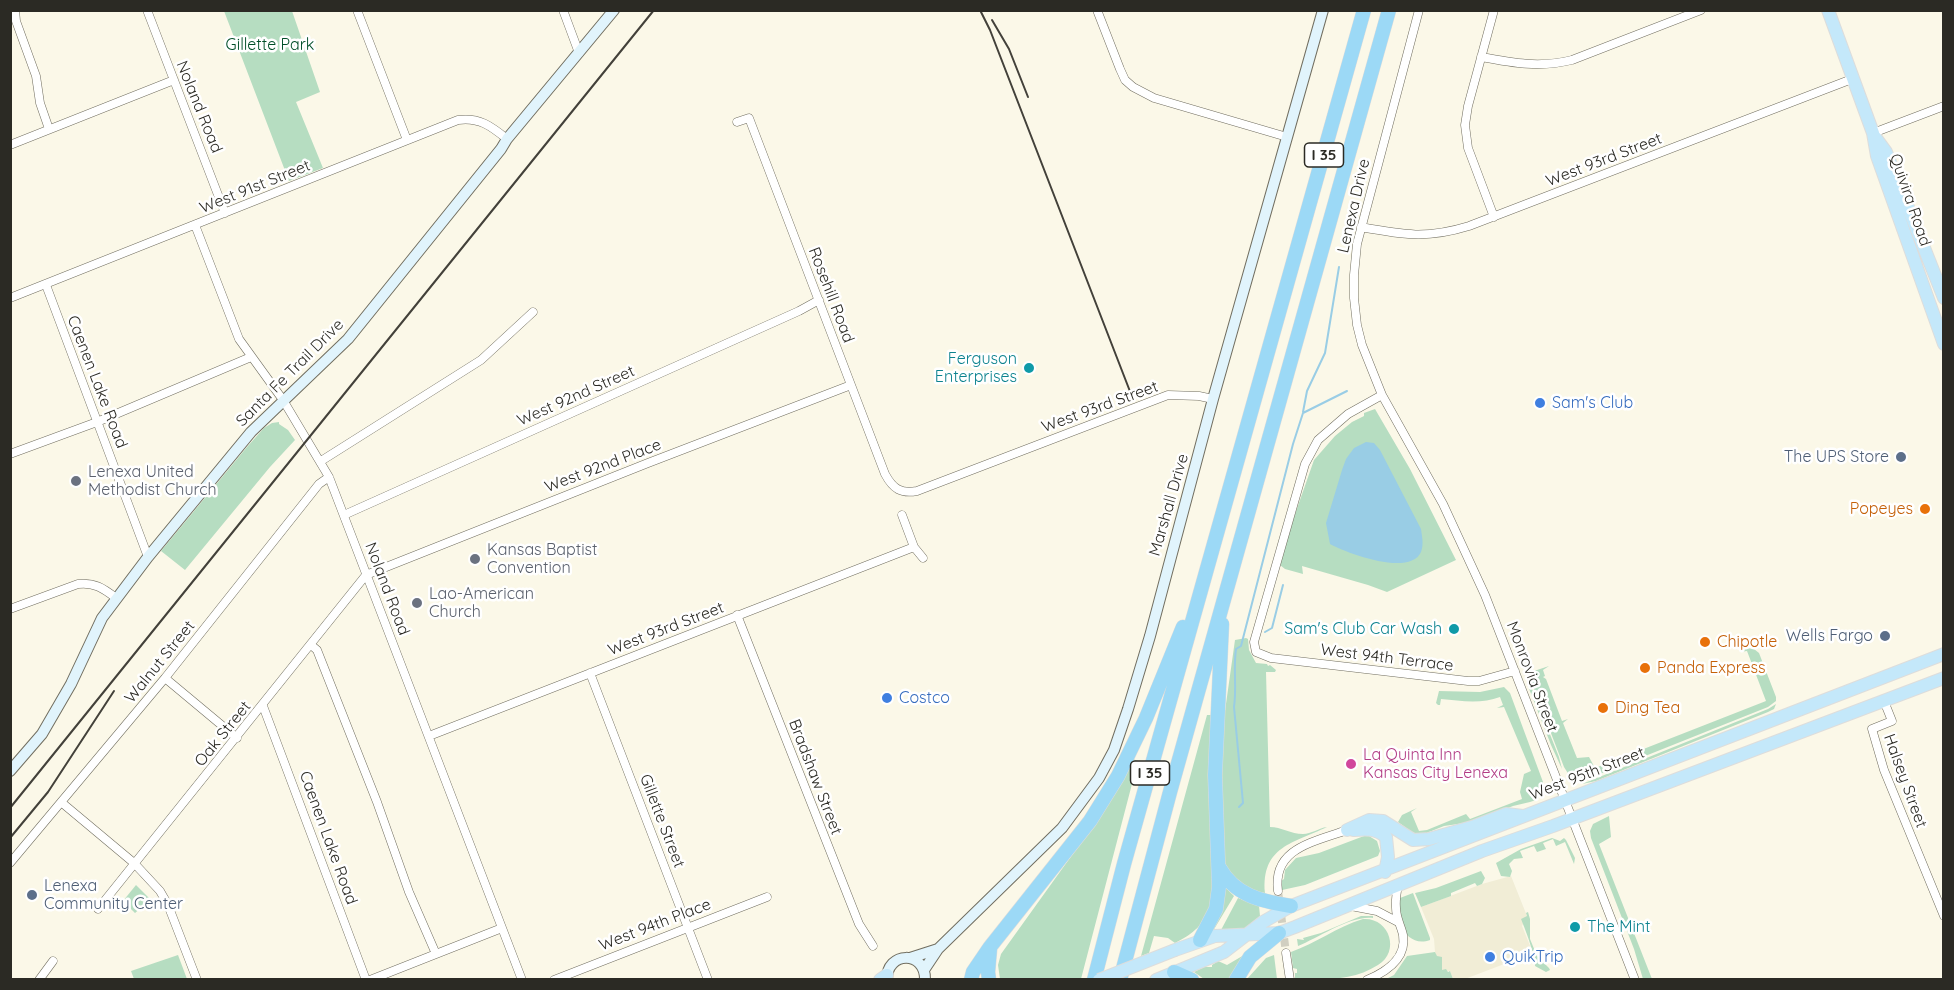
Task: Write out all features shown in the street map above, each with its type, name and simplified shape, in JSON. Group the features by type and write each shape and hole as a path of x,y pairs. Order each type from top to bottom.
{"highway":[{"name":"I 35","path":"1096,980 1127,853 1364,10"},
{"name":"I 35","path":"1120,980 1389,10"},
{"path":"971,980 973,972 990,947 1090,821 1118,776 1146,718 1208,567"},
{"path":"1200,940 1216,909 1220,887 1215,775 1223,604"},
{"path":"1218,865 1230,884 1250,897 1291,906"},
{"path":"1236,980 1250,957 1279,933"},
{"path":"989,980 990,947"},
{"path":"1166,976 1192,980"}],"main road":[{"name":"Quivira Road","path":"1828,10 1873,133 1877,156 1944,344"},
{"name":"Quivira Road","path":"1873,133 1886,152 1944,298"},
{"path":"1923,287 1937,282"},
{"name":"West 95th Street","path":"1166,976 1224,952 1274,915 1291,906 1385,872 1944,654"},
{"path":"1096,980 1215,936 1279,933 1398,884 1944,678"},
{"path":"1794,712 1809,724 1818,724"},
{"path":"1784,738 1792,731 1796,723 1794,712"},
{"path":"1347,830 1369,820 1383,822 1413,840 1429,839 1472,827 1506,814 1526,816"},
{"path":"1347,830 1372,829 1386,837 1388,857 1385,872"}],"street":[{"path":"15,10 16,21 39,85 40,103 49,129"},
{"name":"Noland Road","path":"147,10 225,213"},
{"path":"357,10 407,140"},
{"path":"563,10 579,53"},
{"name":"Santa Fe Trail Drive","path":"10,771 47,725 71,684 102,618 148,557 251,432 326,361 360,325 614,10"},
{"path":"1097,10 1125,80 1133,87 1154,98 1287,137"},
{"name":"Marshall Drive","path":"925,975 938,949 1062,828 1082,804 1114,750 1150,636 1213,399 1323,10"},
{"name":"Lenexa Drive","path":"1382,395 1362,345 1357,325 1354,275 1361,227 1419,10"},
{"path":"1494,10 1467,106 1465,133 1468,148 1494,217"},
{"path":"1481,57 1538,66 1557,64 1701,10"},
{"name":"West 93rd Street","path":"1361,227 1402,235 1425,236 1448,233 1852,79"},
{"path":"10,145 174,80"},
{"path":"1873,133 1944,106"},
{"name":"West 91st Street","path":"10,298 458,120 468,118 488,124 507,140"},
{"name":"Rosehill Road","path":"737,122 749,118 885,474 898,490"},
{"name":"Noland Road","path":"195,225 239,339 284,400 329,477 522,980"},
{"name":"Caenen Lake Road","path":"46,285 148,557"},
{"name":"West 92nd Street","path":"344,515 819,300"},
{"path":"321,461 481,360 533,312"},
{"path":"10,454 97,422 251,357"},
{"name":"West 92nd Place","path":"366,575 851,385"},
{"name":"West 94th Terrace","path":"1382,395 1348,414 1318,440 1305,464 1254,642 1256,652 1278,659 1468,681 1479,681 1515,671"},
{"name":"Monrovia Street","path":"1382,395 1415,452 1467,554 1485,595 1635,980"},
{"name":"West 93rd Street","path":"898,490 907,493 917,491 1168,396 1199,396 1213,399"},
{"name":"Walnut Street","path":"10,864 165,678 319,484 329,477"},
{"path":"902,515 914,547 923,558"},
{"name":"West 93rd Street","path":"429,736 914,547"},
{"name":"Oak Street","path":"98,909 366,575"},
{"path":"10,609 76,584 87,583 103,588 116,598"},
{"name":"Bradshaw Street","path":"737,615 859,924 873,946"},
{"path":"311,645 317,650 436,954"},
{"name":"Gillette Street","path":"590,673 708,980"},
{"path":"165,678 237,738"},
{"name":"Halsey Street","path":"1884,701 1892,721 1872,729 1884,770 1944,916"},
{"name":"Caenen Lake Road","path":"263,706 368,980"},
{"path":"61,802 134,863 160,891 168,905 197,980"},
{"path":"1278,891 1277,879 1286,856 1299,848 1347,830"},
{"path":"1367,980 1387,970 1401,954 1403,944 1396,907 1398,884"},
{"name":"West 94th Place","path":"554,980 767,897"},
{"path":"1348,905 1377,911 1398,922"},
{"path":"368,980 502,928"},
{"name":"Marshall Drive","path":"885,978 889,969 898,960 938,949"},
{"path":"1286,953 1290,980"},
{"path":"910,958 916,960 925,975"},
{"path":"39,980 53,962"}],"shaded area":[{"name":"QuikTrip","path":"1511,876 1527,916 1522,926 1533,953 1465,979 1453,979 1450,971 1442,971 1435,952 1434,939 1421,907 1482,884"}],"green space":[{"name":"Gillette Park","path":"224,11 292,11 320,92 296,102 323,168 289,181"},
{"path":"1375,409 1410,469 1456,560 1387,592 1302,566 1303,574 1285,569 1280,565 1287,537 1314,460 1335,436 1352,422 1364,416 1364,413"},
{"path":"279,422 295,440 185,570 161,551 264,428"},
{"path":"1246,638 1256,663 1270,665 1276,670 1266,672 1270,827 1303,834 1327,827 1282,848 1274,856 1268,865 1265,877 1265,893 1241,884 1231,875 1225,863 1221,781 1223,725 1235,640"},
{"path":"1746,648 1754,649 1759,653 1776,701 1768,707 1580,782 1569,775 1564,767 1529,676 1534,671 1549,666 1543,670 1545,676 1543,677 1546,679 1562,721 1568,719 1563,723 1577,758 1589,757 1595,768 1766,701 1747,651 1740,652"},
{"path":"1528,679 1559,757 1562,769 1528,686"},
{"path":"1504,687 1510,693 1543,782 1543,793 1536,800 1513,806 1472,822 1444,826 1424,834 1413,833 1398,822 1402,815 1417,808 1411,812 1419,831 1466,814 1470,819 1522,799 1520,792 1524,774 1531,771 1504,707 1497,708 1503,705 1500,697 1479,701 1441,699 1440,705 1436,703 1439,691 1480,692"},
{"path":"1776,704 1774,709 1768,712 1596,781 1582,784 1768,709"},
{"path":"1207,715 1211,715 1209,788 1215,883 1212,904 1198,928 1175,943 1168,938 1154,936 1149,953 1141,956"},
{"path":"1133,759 1138,761 1081,979 1000,979 998,965 1001,954 1100,816"},
{"path":"1609,816 1611,837 1599,844 1652,979 1643,979 1634,949 1591,838 1590,831 1593,824"},
{"path":"1364,836 1377,841 1380,851 1378,856 1305,885 1282,890 1281,881 1284,879 1285,870 1296,858 1319,853"},
{"path":"1552,838 1560,841 1564,838 1566,840 1575,858 1574,864 1565,842 1556,846 1553,839 1543,843 1546,849 1537,852 1534,846 1520,851 1523,858 1514,859 1509,864 1512,871 1510,877 1501,876 1496,863 1521,849"},
{"path":"1481,871 1485,878 1482,884 1477,886 1475,883 1451,893 1451,896 1421,907 1415,893 1436,888"},
{"path":"136,885 152,901 144,909 142,907 135,913 123,901"},
{"path":"1225,887 1234,896 1213,931 1211,927"},
{"path":"1413,893 1430,940 1421,942 1414,940 1403,929 1400,922 1398,905 1400,898"},
{"path":"1238,898 1259,906 1260,916 1245,929 1221,930"},
{"path":"1528,912 1530,939 1537,956 1550,970 1546,972 1535,966 1532,949 1521,919 1527,916"},
{"path":"1361,916 1373,916 1373,918 1345,923 1298,946 1297,939 1304,940 1303,938"},
{"path":"1363,919 1380,923 1389,936 1389,952 1385,959 1368,970 1348,977 1295,979 1297,969 1293,968 1291,952"},
{"path":"1435,952 1437,956 1442,957 1442,970 1450,971 1453,979 1386,979 1394,975 1407,956"},
{"path":"178,955 187,979 134,979 131,971"},
{"path":"1244,955 1231,979 1204,979 1194,972 1204,967 1212,967 1218,961 1227,965"},
{"path":"1274,955 1277,979 1247,979 1266,958"}],"water":[{"path":"1366,442 1374,443 1380,450 1421,529 1422,549 1415,559 1404,563 1377,561 1349,553 1330,544 1326,523 1342,470 1354,448"}],"waterway":[{"path":"1303,412 1307,391 1325,353 1339,267"},
{"path":"1239,807 1243,803 1234,707 1236,649 1241,646 1303,413 1347,391"},
{"path":"1265,632 1272,628 1283,585"}],"tunnel":[{"path":"1278,891 1286,953"}],"railway":[{"path":"10,808 654,10"},
{"path":"980,10 990,30 1131,394"},
{"path":"992,20 1009,49 1028,97"},
{"path":"10,838 48,792 114,691"}],"place":[{"name":"Ferguson Enterprises","path":"1029,368"},
{"name":"Sam's Club","path":"1540,403"},
{"name":"The UPS Store","path":"1901,457"},
{"name":"Lenexa United Methodist Church","path":"76,481"},
{"name":"Popeyes","path":"1925,509"},
{"name":"Kansas Baptist Convention","path":"475,559"},
{"name":"Lao-American Church","path":"417,603"},
{"name":"Sam's Club Car Wash","path":"1454,629"},
{"name":"Wells Fargo","path":"1885,636"},
{"name":"Chipotle","path":"1705,642"},
{"name":"Panda Express","path":"1645,668"},
{"name":"Costco","path":"887,698"},
{"name":"Ding Tea","path":"1603,708"},
{"name":"La Quinta Inn Kansas City Lenexa","path":"1351,764"},
{"name":"Lenexa Community Center","path":"32,895"},
{"name":"The Mint","path":"1575,927"},
{"name":"QuikTrip","path":"1490,957"}]}
